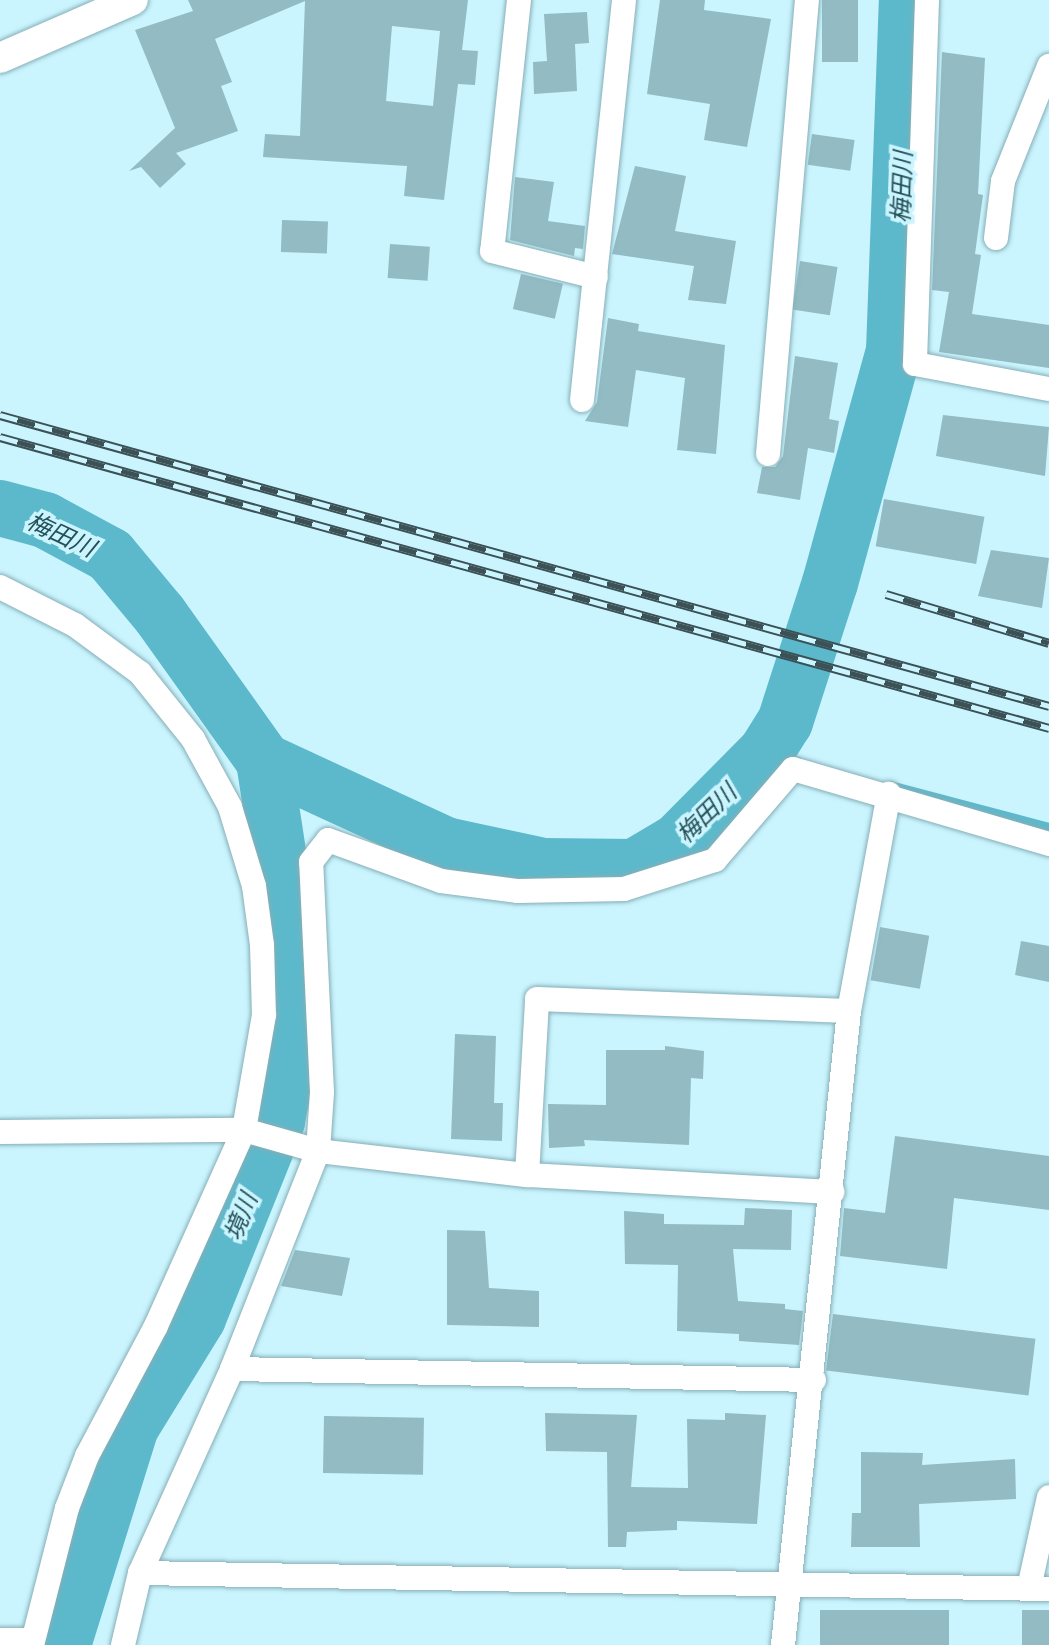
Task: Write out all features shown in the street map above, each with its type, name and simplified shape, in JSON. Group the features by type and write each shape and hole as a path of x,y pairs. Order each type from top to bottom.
{"street":[{"path":"0,58 133,0"},
{"path":"519,0 492,251 596,277"},
{"path":"582,400 624,0"},
{"path":"768,454 807,0"},
{"path":"927,0 915,364 1049,389"},
{"path":"996,238 1003,181 1049,66"},
{"path":"0,587 75,625 140,673 193,739 230,807 254,886 262,945 264,1015 244,1130 156,1326 87,1456 67,1508 32,1642 0,1640"},
{"path":"123,1645 140,1573 232,1369 318,1151 322,1092 311,862 328,840 441,881 518,891 624,889 715,860 793,769 889,794 1049,844"},
{"path":"783,1645 786,1585 814,1380 849,1011 889,794"},
{"path":"527,1175 537,999 849,1011"},
{"path":"0,1132 244,1130 318,1151 527,1175 833,1192"},
{"path":"232,1369 814,1380"},
{"path":"140,1573 1039,1588 1049,1497"}],"building":[{"path":"188,0 468,0 462,50 478,51 475,85 458,84 444,200 404,196 407,166 263,157 265,134 300,136 305,1 215,39 232,82 221,86 238,131 176,153 186,164 160,188 141,167 129,171 175,128 135,30 193,11","holes":["392,26 440,31 433,106 386,101"]},
{"path":"660,0 705,0 704,10 771,19 747,147 704,140 710,104 647,94"},
{"path":"822,0 858,0 858,62 822,62"},
{"path":"587,12 589,43 575,44 577,91 534,94 533,62 547,61 544,14"},
{"path":"942,52 985,58 978,194 983,195 975,254 981,255 972,314 1049,325 1049,368 939,352 949,292 932,290"},
{"path":"812,134 855,140 850,171 808,165"},
{"path":"635,166 686,176 675,231 736,241 726,304 688,300 694,266 612,254"},
{"path":"515,177 554,182 548,221 585,226 583,249 575,248 574,256 510,240"},
{"path":"282,220 328,222 327,254 281,252"},
{"path":"390,244 430,247 428,281 388,278"},
{"path":"800,261 838,267 830,315 792,309"},
{"path":"521,274 563,284 555,319 513,309"},
{"path":"608,318 639,324 638,331 725,345 716,454 677,450 685,378 636,370 628,427 585,421 597,402"},
{"path":"795,356 838,363 829,419 839,421 834,453 808,448 800,500 757,493 762,467 775,467 783,456"},
{"path":"943,415 1049,427 1045,476 936,456"},
{"path":"884,499 984,517 976,564 876,546"},
{"path":"991,550 1049,558 1042,608 978,596"},
{"path":"880,927 929,936 920,989 871,980"},
{"path":"1021,941 1049,946 1049,982 1015,975"},
{"path":"455,1034 496,1036 494,1103 503,1103 502,1141 451,1139"},
{"path":"665,1046 704,1051 703,1079 691,1078 689,1145 584,1140 585,1146 549,1148 548,1104 606,1105 606,1050 665,1050"},
{"path":"895,1136 1049,1156 1049,1210 954,1198 947,1269 840,1256 844,1208 885,1213"},
{"path":"745,1208 792,1210 791,1250 733,1249 738,1301 785,1304 785,1309 803,1311 799,1345 739,1341 739,1334 677,1331 678,1265 625,1264 624,1211 664,1214 664,1224 744,1225"},
{"path":"447,1230 485,1231 489,1288 539,1291 539,1327 447,1325"},
{"path":"295,1250 350,1258 342,1296 281,1286"},
{"path":"833,1314 1035,1339 1029,1395 826,1371"},
{"path":"545,1413 637,1415 631,1487 688,1488 687,1419 725,1420 725,1413 766,1415 757,1524 677,1521 677,1530 627,1532 626,1547 608,1547 607,1452 546,1451"},
{"path":"324,1416 424,1418 423,1475 323,1473"},
{"path":"861,1452 923,1453 922,1465 1015,1459 1016,1499 919,1504 920,1547 851,1547 852,1513 861,1513"},
{"path":"820,1610 949,1610 949,1645 820,1645"},
{"path":"1022,1610 1049,1610 1049,1645 1022,1645"}],"waterway":[{"name":"梅田川","path":"0,508 45,520 110,555 160,615 264,761 446,845 543,866 634,867 678,841 766,752 785,722 830,583 894,351 907,0"},
{"path":"766,752 798,761"},
{"name":"境川","path":"63,1645 131,1427 198,1318 277,1121 291,1048 296,968 264,761"},
{"path":"890,785 1049,827"}],"railway":[{"path":"0,415 1049,706"},
{"path":"0,437 1049,728"},
{"path":"886,594 1049,643"}]}
